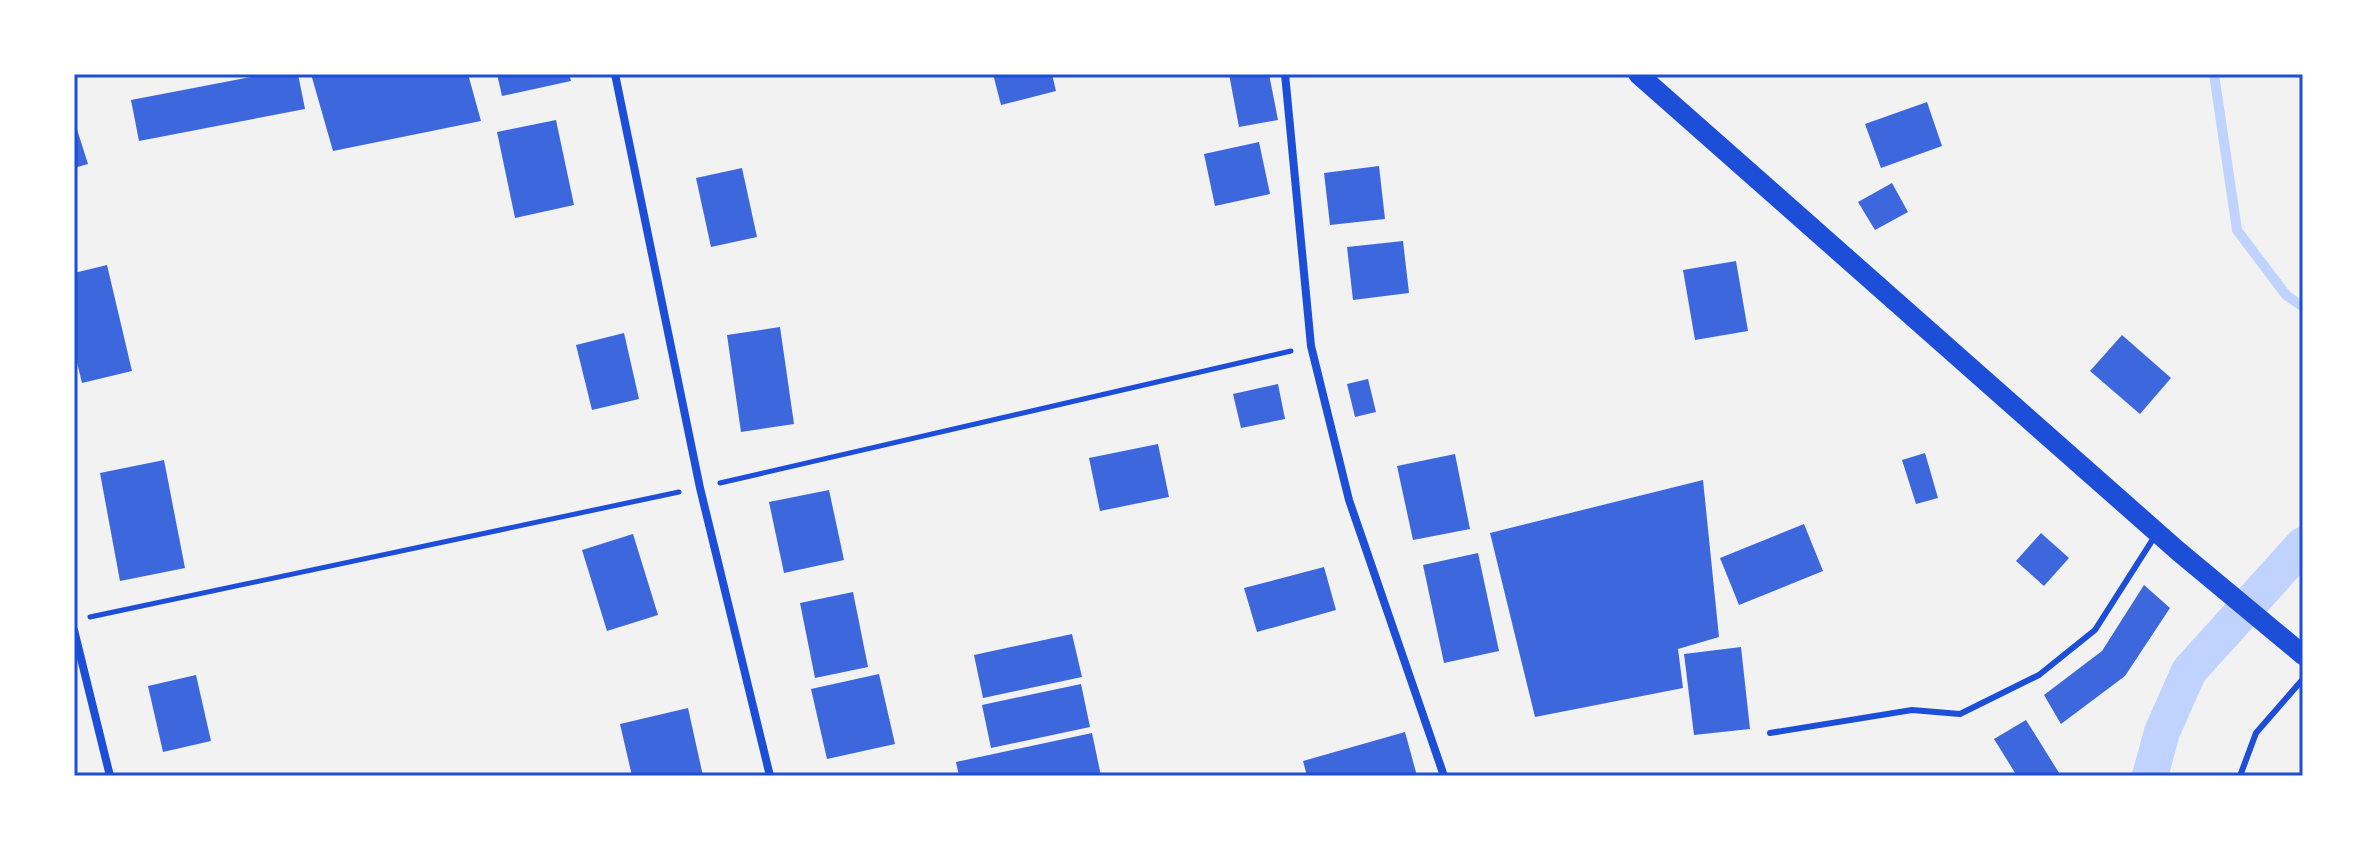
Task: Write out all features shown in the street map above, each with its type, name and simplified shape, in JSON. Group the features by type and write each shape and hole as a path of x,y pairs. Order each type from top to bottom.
{"main road":[{"path":"1638,74 2157,533 2303,655"}],"street":[{"path":"615,74 700,488 770,776"},
{"path":"1285,74 1311,346 1349,500 1444,776"},
{"path":"74,630 110,776"}],"lane":[{"path":"1770,733 1912,710 1960,714 2039,675 2095,630 2157,533"},
{"path":"2240,776 2256,733 2303,679"}],"building":[{"path":"267,74 298,74 305,109 139,141 131,100"},
{"path":"311,74 468,74 481,121 333,151"},
{"path":"497,74 569,74 571,81 502,96"},
{"path":"993,74 1052,74 1056,91 1001,105"},
{"path":"1229,74 1269,74 1278,120 1239,127"},
{"path":"1927,102 1942,146 1881,168 1865,124"},
{"path":"74,120 88,164 74,168"},
{"path":"556,120 574,205 515,218 497,132"},
{"path":"1259,142 1270,194 1215,206 1204,154"},
{"path":"1379,166 1385,219 1330,225 1324,173"},
{"path":"742,168 757,237 711,247 696,178"},
{"path":"1892,183 1908,212 1875,230 1858,202"},
{"path":"1403,241 1409,293 1353,300 1347,247"},
{"path":"1736,261 1748,331 1695,340 1683,270"},
{"path":"107,265 132,371 82,383 74,350 74,273"},
{"path":"780,327 794,424 741,432 727,335"},
{"path":"624,333 639,399 592,410 576,345"},
{"path":"2122,335 2171,378 2140,414 2090,371"},
{"path":"1368,379 1376,412 1355,417 1347,384"},
{"path":"1278,384 1285,419 1241,428 1233,394"},
{"path":"1158,444 1169,497 1100,511 1089,458"},
{"path":"1925,453 1938,498 1916,504 1902,460"},
{"path":"1455,454 1470,529 1413,540 1397,466"},
{"path":"164,460 185,568 120,581 100,473"},
{"path":"1703,480 1719,637 1678,649 1683,688 1535,717 1490,533"},
{"path":"829,490 844,560 784,573 769,502"},
{"path":"1804,524 1823,571 1739,605 1720,558"},
{"path":"2041,533 2069,558 2044,586 2016,561"},
{"path":"633,534 658,615 607,631 582,550"},
{"path":"1478,553 1499,651 1444,663 1423,565"},
{"path":"1324,567 1336,610 1257,632 1244,588"},
{"path":"2144,585 2170,608 2125,676 2061,724 2044,695 2102,651"},
{"path":"853,592 868,667 815,678 800,603"},
{"path":"1072,634 1082,677 983,698 974,655"},
{"path":"1741,647 1750,729 1694,735 1684,654"},
{"path":"879,674 895,744 827,759 811,689"},
{"path":"196,675 211,741 163,752 148,686"},
{"path":"1081,684 1090,727 991,748 982,705"},
{"path":"688,708 703,776 632,776 620,724"},
{"path":"2026,720 2061,776 2017,776 1994,739"},
{"path":"1405,732 1417,776 1307,776 1303,761"},
{"path":"1092,733 1101,776 959,776 956,762"}],"waterway":[{"path":"2214,74 2237,230 2286,295 2303,307"},
{"path":"2150,776 2162,732 2189,671 2303,545"}]}
